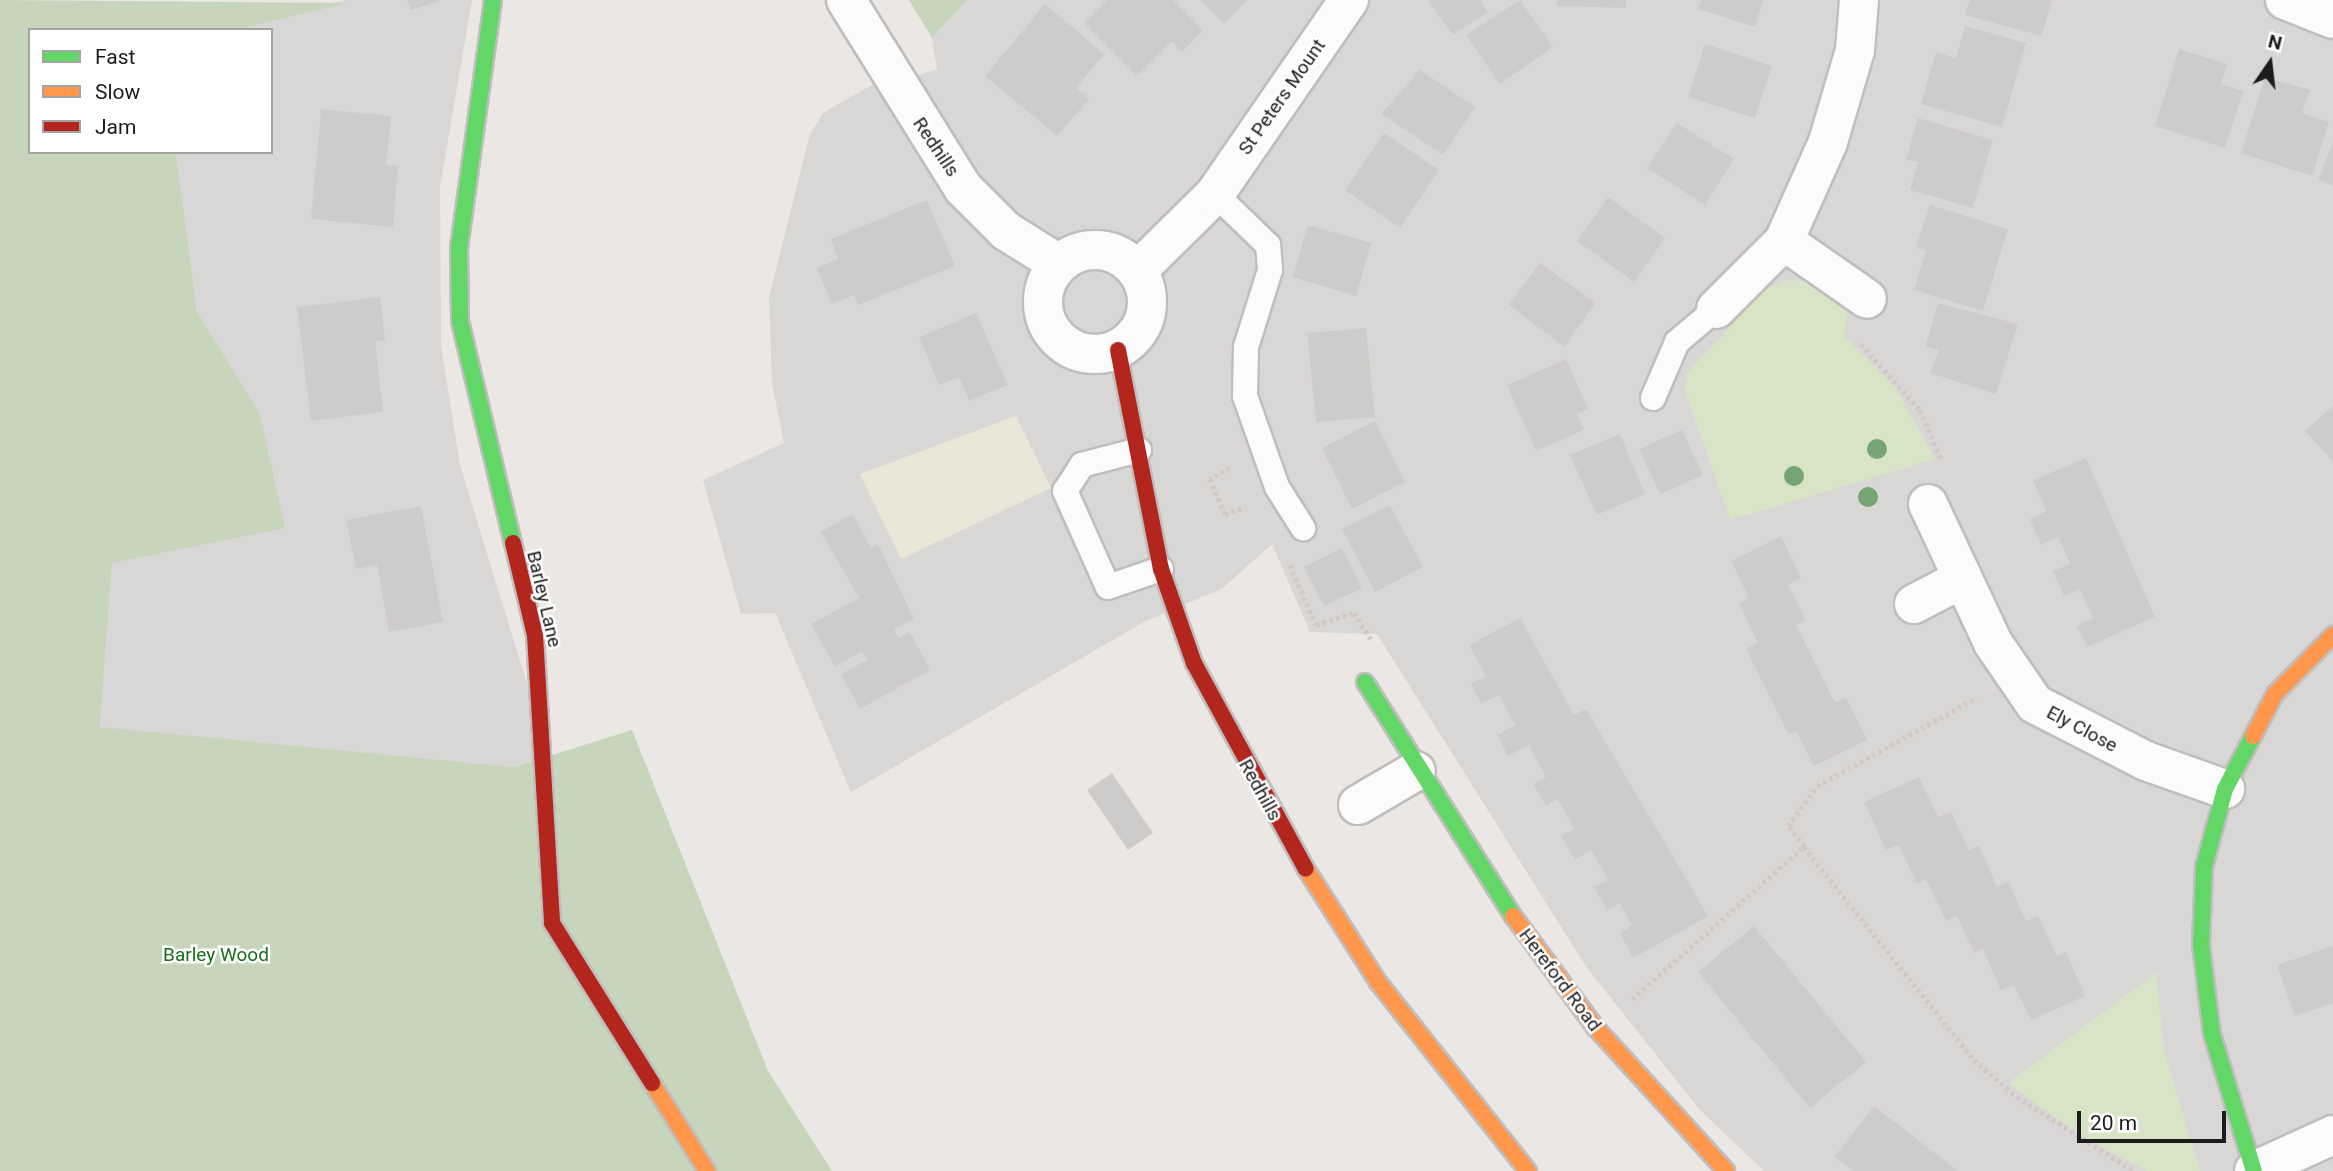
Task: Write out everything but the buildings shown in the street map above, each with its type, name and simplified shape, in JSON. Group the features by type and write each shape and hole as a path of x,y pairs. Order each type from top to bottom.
{"street":[{"name":"Barley Lane","path":"493,0 459,247 460,321 535,635 552,923 707,1171"},
{"name":"Redhills","path":"846,0 963,188 1006,231 1059,264"},
{"name":"St Peters Mount","path":"1137,271 1214,194 1349,0"},
{"path":"1716,309 1784,241 1828,142 1855,50 1859,0"},
{"path":"2285,0 2333,19"},
{"path":"1784,241 1867,299"},
{"path":"1099,249 1137,271 1148,305 1139,331 1118,350 1077,352 1046,323 1046,281 1059,264 1099,249"},
{"name":"Redhills","path":"1118,350 1161,569 1194,663 1286,838 1378,982 1528,1171"},
{"name":"Ely Close","path":"1928,504 1960,580 2015,675 2035,704 2094,737 2225,789"},
{"path":"1914,604 1960,580"},
{"path":"2333,635 2274,694 2225,789 2204,867 2201,945 2212,1034 2254,1171 2333,1135"},
{"name":"Hereford Road","path":"1365,682 1416,771 1596,1028 1726,1171"},
{"path":"1357,805 1416,771"}],"lane":[{"path":"1214,194 1268,245 1270,270 1246,347 1245,396 1277,487 1303,528"},
{"path":"1653,398 1661,366 1677,342 1716,309"},
{"path":"1139,450 1082,466 1065,491 1108,587 1161,569"}],"path":[{"path":"1867,299 1853,315 1852,333 1920,410 1938,453"},
{"path":"2015,675 1817,786 1788,826 1974,1060 2037,1111 2134,1171"},
{"path":"1596,1028 1724,923 1804,847"}],"shaded area":[{"path":"346,0 472,0 440,187 441,346 460,465 549,756 514,767 100,728 112,562 260,414 197,311 176,154 273,154 273,28 243,28"},
{"path":"967,0 2333,0 2333,1171 1764,1171 1700,1110 1587,968 1377,634 1310,632 1272,544 1223,588 1144,622 851,792 775,613 741,614 703,480 784,443 772,384 769,297 810,134 824,112 870,86 937,70 932,38"},
{"path":"1016,416 1051,488 901,559 860,474"}],"green space":[{"name":"Barley Wood","path":"0,0 347,3 244,28 28,28 28,154 176,154 197,311 260,414 285,528 112,563 100,727 514,767 632,730 768,1071 832,1171 0,1171"},
{"path":"909,0 967,0 932,38"},
{"path":"1786,280 1806,281 1848,309 1844,336 1896,388 1935,459 1730,520 1685,390 1688,372 1764,290"},
{"path":"2156,973 2164,1050 2200,1171 2147,1171 2077,1133 2008,1083"}],"traffic: fast":[{"path":"493,0 459,247 460,321 513,543"},
{"path":"1365,682 1513,916"},
{"path":"2253,736 2225,789 2204,867 2201,945 2212,1034 2254,1171"}],"traffic: slow":[{"path":"2253,736 2275,694 2333,635"},
{"path":"1306,869 1378,982 1528,1171"},
{"path":"1513,916 1596,1028 1726,1171"},
{"path":"652,1083 707,1171"}],"traffic: jam":[{"path":"1118,350 1161,569 1194,663 1306,869"},
{"path":"513,543 535,635 552,923 652,1083"}]}
